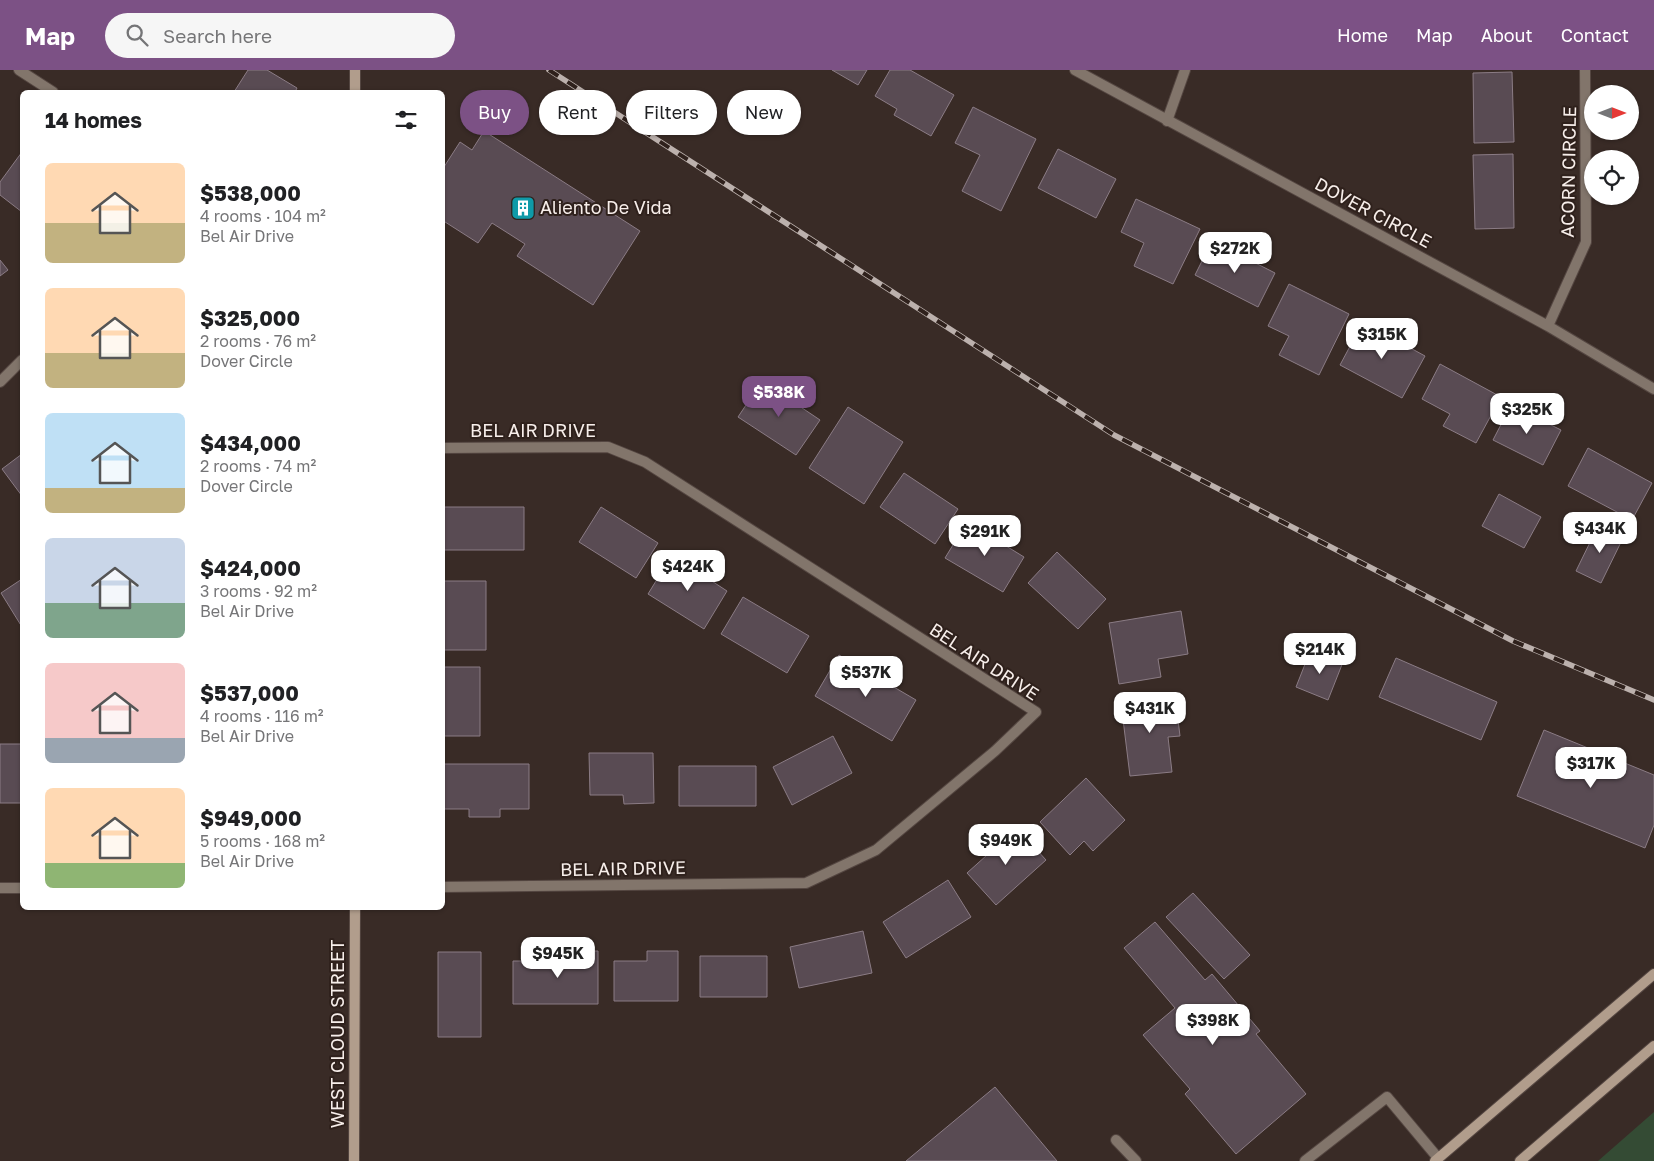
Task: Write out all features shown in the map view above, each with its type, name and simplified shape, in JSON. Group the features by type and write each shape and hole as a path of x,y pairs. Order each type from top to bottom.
{"main road":[{"path":"355,70 355,90"},
{"name":"WEST CLOUD STREET","path":"354,1161 355,910"},
{"path":"1436,1160 1654,974"},
{"path":"1520,1161 1654,1046"}],"street":[{"path":"18,70 50,90"},
{"name":"DOVER CIRCLE","path":"1075,70 1548,326 1654,389"},
{"path":"1167,120 1185,70"},
{"name":"ACORN CIRCLE","path":"1548,326 1586,242 1585,70"},
{"path":"0,382 20,362"},
{"name":"BEL AIR DRIVE","path":"445,448 608,447 645,462 1036,712 995,752 876,850 806,883 445,887"},
{"path":"0,888 20,888"},
{"path":"1305,1161 1387,1097 1436,1160"},
{"path":"1116,1140 1136,1161"}],"green space":[{"path":"1654,1112 1654,1161 1598,1161"}],"building":[{"path":"248,70 267,70 297,88 296,90 235,90"},
{"path":"832,70 867,70 858,85"},
{"path":"890,70 910,70 954,95 931,136 894,115 897,109 875,96"},
{"path":"1512,72 1514,142 1474,143 1473,73"},
{"path":"973,107 1036,139 1001,211 962,191 980,155 955,143"},
{"name":"Aliento De Vida","path":"481,135 490,135 640,231 593,305 517,256 525,244 492,223 478,243 445,222 445,165 460,142 472,150"},
{"path":"1058,149 1116,179 1096,218 1038,188"},
{"path":"1513,154 1514,228 1475,229 1473,155"},
{"path":"20,155 20,210 0,195 0,182"},
{"path":"1136,199 1200,229 1173,284 1134,266 1144,243 1121,232"},
{"path":"1212,241 1275,273 1258,307 1195,275"},
{"path":"0,260 8,270 0,276"},
{"path":"1289,284 1349,314 1319,375 1279,355 1289,336 1268,326"},
{"path":"1363,322 1425,356 1402,398 1340,365"},
{"path":"1440,364 1501,397 1476,443 1443,426 1450,414 1422,399"},
{"path":"762,381 820,420 796,455 738,417"},
{"path":"1511,405 1561,430 1543,465 1493,440"},
{"path":"848,407 903,442 864,504 809,468"},
{"path":"1588,448 1652,483 1632,520 1568,486"},
{"path":"20,456 20,493 2,469"},
{"path":"904,473 958,509 935,544 880,507"},
{"path":"1499,494 1541,517 1524,548 1482,526"},
{"path":"445,507 524,507 524,550 445,550"},
{"path":"601,507 658,543 636,578 579,542"},
{"path":"967,522 1024,557 1003,592 945,558"},
{"path":"1598,526 1623,538 1601,583 1576,571"},
{"path":"1057,552 1106,599 1078,629 1028,583"},
{"path":"672,555 727,591 704,629 648,594"},
{"path":"20,580 20,624 1,593"},
{"path":"445,581 486,581 486,650 445,650"},
{"path":"743,597 809,636 787,673 721,634"},
{"path":"1181,611 1188,654 1158,659 1161,677 1119,684 1109,623"},
{"path":"1311,649 1343,662 1328,700 1296,687"},
{"path":"839,655 916,700 892,741 815,696"},
{"path":"1396,658 1497,702 1481,740 1379,697"},
{"path":"445,667 480,667 480,736 445,736"},
{"path":"1175,696 1180,736 1168,737 1172,772 1130,776 1121,703"},
{"path":"1544,730 1654,775 1654,825 1645,848 1517,796"},
{"path":"833,736 852,773 792,805 773,767"},
{"path":"0,744 20,744 20,803 0,803"},
{"path":"589,753 653,753 654,803 624,804 623,795 590,795"},
{"path":"445,764 529,764 529,809 500,809 500,817 469,817 469,809 445,809"},
{"path":"679,766 756,766 756,806 679,806"},
{"path":"1086,778 1125,820 1093,851 1084,841 1070,855 1040,822"},
{"path":"1017,828 1046,860 996,905 967,873"},
{"path":"948,880 971,917 906,958 883,922"},
{"path":"1193,893 1250,955 1224,979 1166,917"},
{"path":"1155,922 1205,980 1212,974 1260,1031 1256,1034 1306,1094 1236,1154 1185,1094 1190,1089 1143,1035 1175,1008 1124,948"},
{"path":"863,931 872,973 799,988 790,947"},
{"path":"550,951 598,951 598,1004 513,1004 513,961 550,961"},
{"path":"647,951 678,951 678,1001 614,1001 614,961 647,961"},
{"path":"438,952 481,952 481,1037 438,1037"},
{"path":"700,956 767,956 767,997 700,997"},
{"path":"995,1087 1057,1161 906,1161"}],"railway":[{"path":"549,70 1114,435 1513,641 1654,700"}],"place":[{"name":"Aliento De Vida","path":"523,208"}]}
